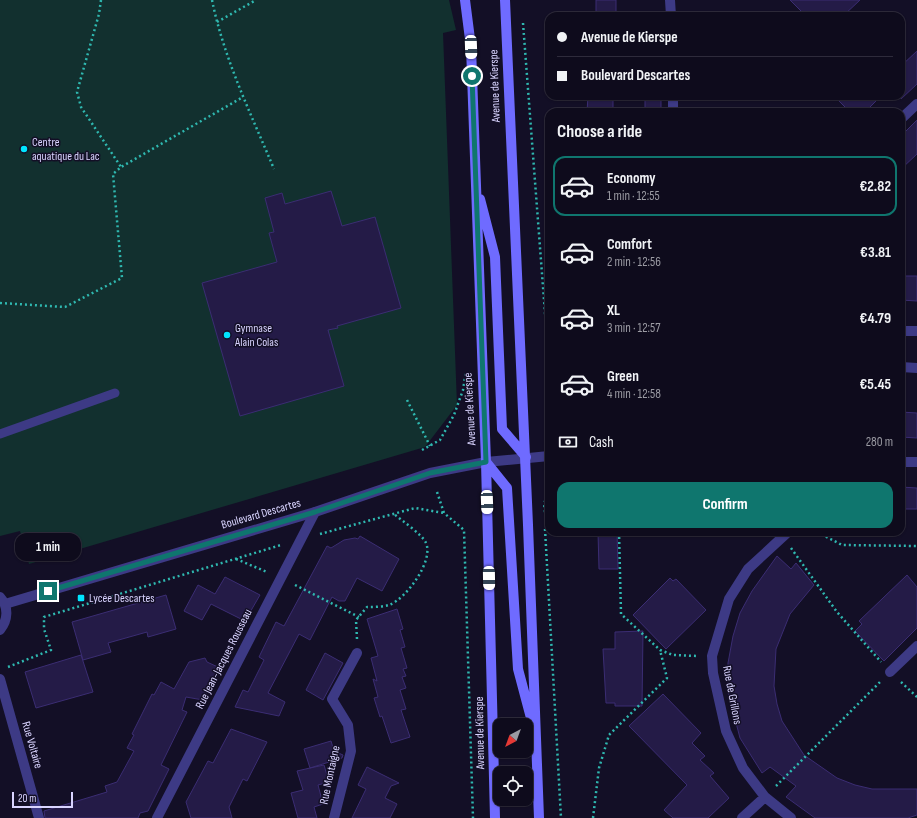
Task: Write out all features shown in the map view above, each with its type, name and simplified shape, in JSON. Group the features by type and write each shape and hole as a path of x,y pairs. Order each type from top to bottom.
{"main road":[{"name":"Avenue de Kierspe","path":"465,0 471,47 476,179 486,462 495,818"},
{"name":"Avenue de Kierspe","path":"505,0 526,457 538,818"},
{"path":"476,179 495,257 502,428 526,457"},
{"path":"486,462 507,488 518,668 536,739"}],"street":[{"path":"670,0 671,12"},
{"path":"905,115 917,104"},
{"path":"905,331 917,331"},
{"path":"905,367 917,368"},
{"name":"Boulevard Descartes","path":"0,630 6,619 2,600 315,512 430,473 486,462 545,456"},
{"path":"905,462 917,462"},
{"name":"Rue Jean-Jacques Rousseau","path":"157,818 315,512"},
{"name":"Rue de Grillons","path":"785,536 748,569 729,599 712,656 713,673 726,731 743,768 765,797 790,818"},
{"path":"890,672 917,646"},
{"name":"Rue Montaigne","path":"334,818 351,751 348,725 332,699 357,653"},
{"name":"Rue Voltaire","path":"0,679 39,818"},
{"path":"742,818 765,797"}],"lane":[{"path":"0,434 115,394"}],"path":[{"path":"101,0 99,14 77,92 81,108 121,167"},
{"path":"212,0 217,22 243,97 274,169"},
{"path":"217,22 256,0"},
{"path":"523,16 545,312"},
{"path":"0,303 65,307 122,278 113,174 121,167 243,97"},
{"path":"422,450 440,440 454,415 463,390"},
{"path":"407,400 430,446"},
{"path":"437,492 444,513"},
{"path":"545,501 545,517"},
{"path":"7,668 51,650 44,629 44,617 301,539 415,508 444,513 464,530 473,818"},
{"path":"357,653 356,620 367,608 388,605 398,600 420,574 429,553 426,541 393,514"},
{"path":"546,536 561,818"},
{"path":"619,536 621,614 660,650 673,655 712,656"},
{"path":"787,536 837,612 890,672 917,697"},
{"path":"825,536 842,545 917,546"},
{"path":"236,559 281,578 359,617"},
{"path":"593,818 599,768 609,735 667,678 660,650"},
{"path":"765,797 890,672"}],"green space":[{"name":"Gymnase Alain Colas","path":"0,0 449,0 456,30 443,33 457,405 425,447 29,564 20,531 0,536"}],"building":[{"path":"596,0 616,0 616,12 596,12"},
{"path":"790,0 860,0 847,12 802,12"},
{"path":"917,51 917,84 905,95 905,62"},
{"path":"588,100 613,100 613,108 587,108"},
{"path":"645,100 661,100 661,108 645,108"},
{"path":"838,100 877,100 869,108 846,108"},
{"path":"917,120 917,154 905,165 905,132"},
{"path":"331,191 342,226 375,217 401,308 337,326 338,328 328,330 344,386 240,416 202,283 277,262 269,233 274,232 265,198 282,193 285,204"},
{"path":"905,276 917,276 917,301 905,300"},
{"path":"905,412 917,413 917,438 905,437"},
{"path":"905,487 917,488 917,509 905,509"},
{"path":"360,536 399,559 382,591 357,578 345,601 339,601 332,597 310,640 299,634 268,693 285,702 279,716 235,707 243,690 248,692 264,660 259,657 276,622 284,626 327,546 331,548 344,540 355,538 358,539"},
{"path":"598,536 617,536 618,569 599,569"},
{"path":"777,556 791,569 796,563 814,585 790,614 776,649 774,686 782,721 804,755 837,778 855,785 872,789 917,789 917,815 908,818 815,818 786,797 796,786 770,767 762,773 740,738 728,692 728,663 733,636 740,613 752,591"},
{"path":"907,575 917,587 917,628 884,661 855,631 862,624 859,621"},
{"path":"225,577 260,595 245,621 211,604 202,620 184,611 198,585 215,594"},
{"path":"670,578 673,581 676,579 706,610 666,649 633,615"},
{"path":"166,595 176,629 148,637 147,632 108,643 111,652 83,660 72,622"},
{"path":"397,609 403,629 400,630 405,647 401,648 407,668 403,669 406,676 402,677 406,688 400,690 406,709 401,710 410,737 391,743 374,698 378,697 373,679 377,681 371,658 378,656 367,619"},
{"path":"643,631 642,706 615,706 615,703 606,703 603,649 615,649 615,632"},
{"path":"325,653 343,663 323,700 306,690"},
{"path":"81,655 93,692 36,708 25,672"},
{"path":"205,658 207,662 220,668 203,700 186,697 182,710 187,712 161,765 169,769 148,811 140,813 138,818 45,818 44,811 107,792 105,786 117,782 134,751 127,748 134,735 132,734 152,694 154,695 161,682 174,689 189,662"},
{"path":"663,694 701,733 692,743 705,756 700,760 714,773 710,776 729,798 708,818 673,818 664,810 687,785 629,726"},
{"path":"231,729 267,742 247,781 243,779 229,807 232,818 191,818 186,802 208,761 213,763"},
{"path":"331,741 334,751 343,755 342,758 310,768 304,749"},
{"path":"324,765 329,782 318,785 323,804 314,807 317,818 298,818 291,793 303,790 297,771"},
{"path":"367,767 399,783 391,786 385,798 397,804 390,818 352,818 366,789 358,785"}],"place":[{"name":"Centre aquatique du Lac","path":"24,149"},
{"name":"Gymnase Alain Colas","path":"227,335"},
{"name":"Lycée Descartes","path":"81,598"}],"route":[{"path":"48,591 315,512 430,473 486,462 482,390 472,76"}]}
